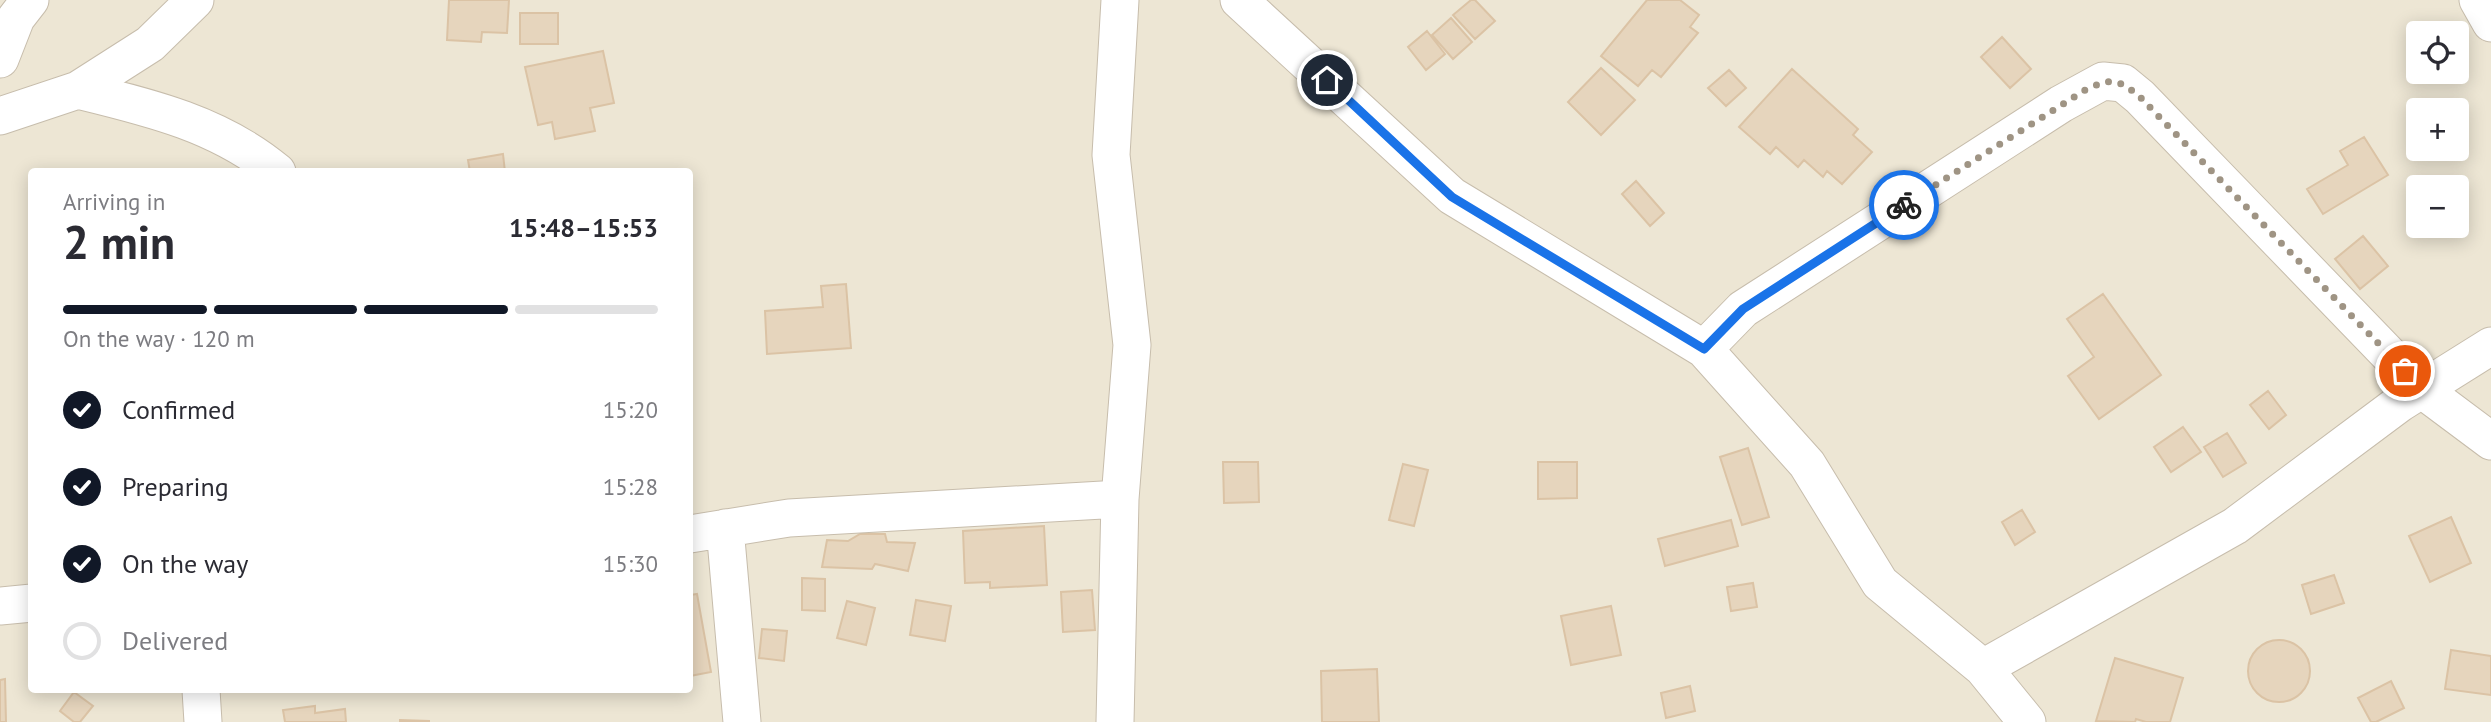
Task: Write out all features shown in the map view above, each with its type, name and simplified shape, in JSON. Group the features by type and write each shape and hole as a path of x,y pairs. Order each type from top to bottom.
{"street":[{"path":"0,116 78,90 150,44 195,0"},
{"path":"1115,722 1120,499 1132,345 1111,155 1120,0"},
{"path":"1239,0 1452,197 1704,349 1807,464 1880,583 1983,668 2027,722"},
{"path":"2478,0 2491,23"},
{"path":"0,59 15,10"},
{"path":"1704,349 1743,309 2061,104 2103,81 2123,83 2140,97 2424,391 2491,441"},
{"path":"78,90 150,107 225,137 272,168"},
{"path":"1983,668 2235,526 2400,403 2424,391 2491,346"},
{"path":"693,533 789,519 1120,499"},
{"path":"725,528 742,722"},
{"path":"0,606 28,603"},
{"path":"201,693 203,722"}],"shaded area":[{"path":"0,0 2491,0 2491,722 0,722"}],"building":[{"path":"449,0 509,0 507,33 482,32 481,42 447,40"},
{"path":"1471,0 1475,0 1495,21 1475,39 1453,15"},
{"path":"1647,0 1680,0 1699,15 1690,27 1698,33 1661,77 1652,70 1638,86 1601,56"},
{"path":"520,13 558,13 558,44 520,44"},
{"path":"1451,18 1472,42 1453,59 1432,35"},
{"path":"1427,31 1445,54 1426,70 1408,47"},
{"path":"2002,37 2031,69 2010,88 1981,57"},
{"path":"603,51 614,103 590,108 595,131 555,139 552,122 538,125 525,67"},
{"path":"1601,68 1635,100 1601,135 1568,102"},
{"path":"1792,69 1858,129 1853,135 1872,152 1842,184 1827,171 1823,177 1804,160 1798,167 1776,147 1770,154 1739,127"},
{"path":"1729,70 1746,88 1726,106 1708,88"},
{"path":"2364,137 2388,175 2323,214 2307,189 2348,165 2340,151"},
{"path":"503,154 505,168 469,168 468,160"},
{"path":"1636,181 1664,213 1650,226 1622,194"},
{"path":"2363,236 2388,266 2360,289 2335,259"},
{"path":"846,284 851,348 767,354 765,311 823,307 821,286"},
{"path":"2103,294 2161,375 2099,419 2068,376 2094,357 2067,319"},
{"path":"2268,391 2286,415 2269,429 2250,405"},
{"path":"2183,427 2201,452 2171,472 2154,447"},
{"path":"2227,433 2246,463 2223,477 2204,447"},
{"path":"1748,448 1769,517 1742,525 1720,457"},
{"path":"1223,462 1258,462 1259,502 1224,503"},
{"path":"1538,462 1577,462 1577,498 1538,499"},
{"path":"1403,464 1428,470 1414,526 1389,520"},
{"path":"2022,510 2035,532 2015,545 2002,522"},
{"path":"2451,517 2471,563 2430,582 2409,536"},
{"path":"1731,520 1738,546 1665,566 1658,539"},
{"path":"1044,526 1047,585 990,588 990,582 965,583 963,531"},
{"path":"860,534 885,534 887,542 915,543 908,571 875,564 872,569 822,567 827,540 848,541"},
{"path":"2334,575 2344,603 2311,614 2302,585"},
{"path":"802,578 825,579 825,611 802,610"},
{"path":"1753,583 1757,607 1731,611 1727,587"},
{"path":"1092,590 1095,630 1063,632 1061,592"},
{"path":"697,594 711,672 693,675 693,595"},
{"path":"916,600 951,606 945,641 910,635"},
{"path":"847,601 875,608 866,645 837,638"},
{"path":"1611,606 1621,655 1571,665 1561,616"},
{"path":"762,629 787,631 784,661 759,658"},
{"path":"2279,640 2291,642 2301,649 2308,659 2308,683 2301,693 2291,700 2279,702 2267,700 2257,693 2250,683 2248,671 2250,659 2257,649 2267,642"},
{"path":"2451,650 2491,656 2491,695 2445,689"},
{"path":"2115,658 2183,678 2170,722 2146,722 2136,719 2135,722 2096,721"},
{"path":"1377,669 1379,722 1322,722 1321,671"},
{"path":"5,679 6,722 0,722 0,680"},
{"path":"2391,681 2404,708 2371,722 2358,698"},
{"path":"1690,686 1695,711 1666,718 1661,693"},
{"path":"73,693 93,706 80,722 74,722 60,711"},
{"path":"315,706 315,713 345,709 346,722 285,722 283,710"},
{"path":"429,721 429,722 400,722"}],"way so far":[{"path":"1904,205 2085,90 2103,81 2123,83 2140,97 2405,371"}],"route":[{"path":"1327,80 1452,197 1704,349 1743,309 1904,205"}]}
